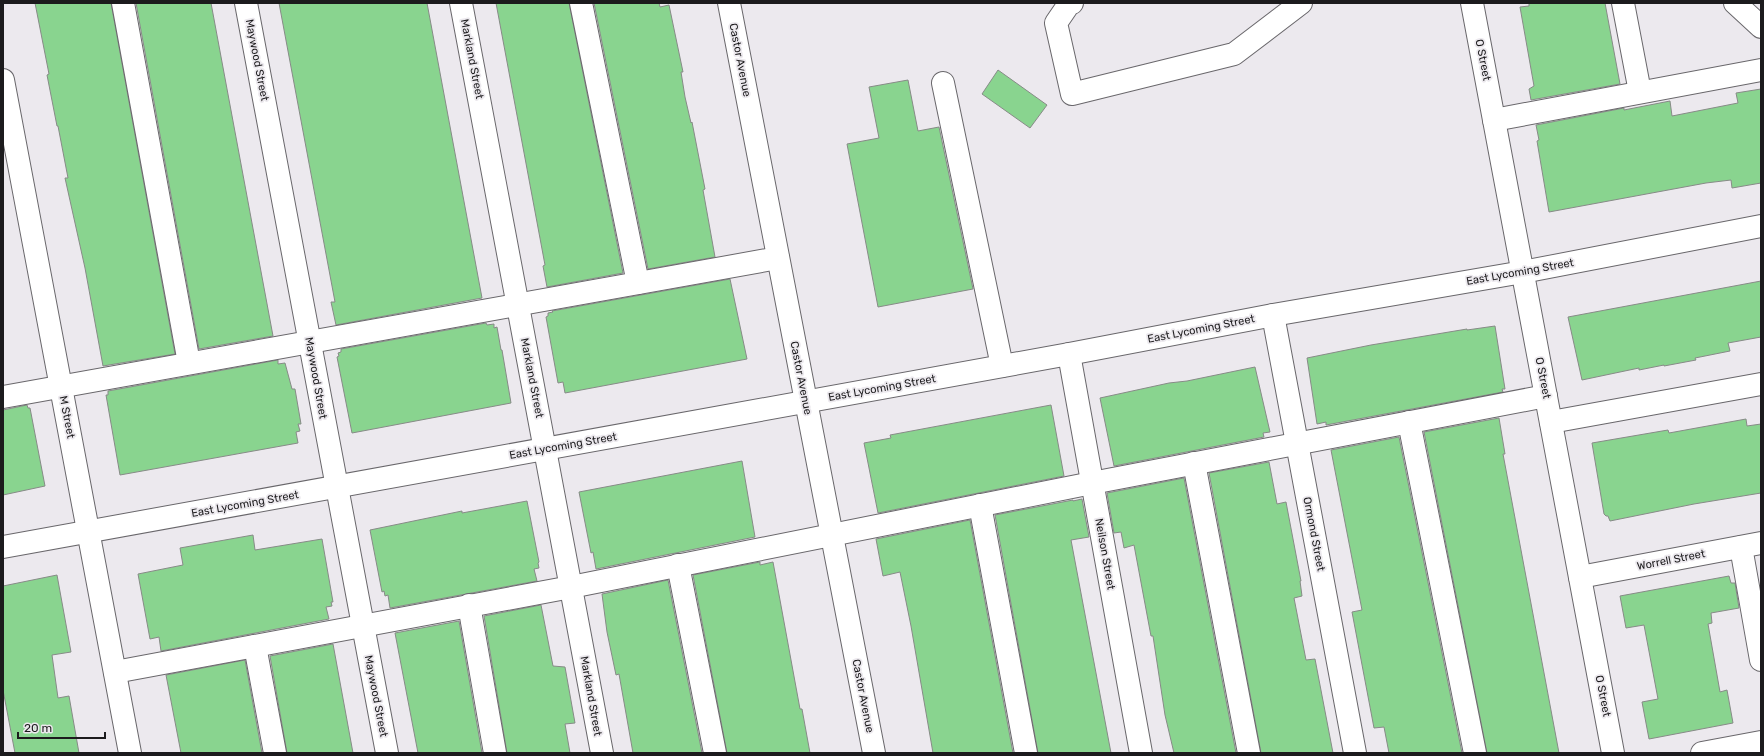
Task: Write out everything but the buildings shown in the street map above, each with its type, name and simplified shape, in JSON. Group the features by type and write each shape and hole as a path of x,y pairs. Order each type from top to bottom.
{"street":[{"path":"123,3 189,363"},
{"name":"Maywood Street","path":"246,3 387,753"},
{"name":"Markland Street","path":"462,3 602,753"},
{"path":"581,3 638,282"},
{"name":"Castor Avenue","path":"730,3 874,753"},
{"path":"1072,3 1069,4 1056,23 1072,94 1234,54 1301,3"},
{"name":"O Street","path":"1472,3 1613,753"},
{"path":"1623,3 1640,92"},
{"path":"1735,3 1761,27"},
{"path":"1494,120 1761,70"},
{"name":"M Street","path":"3,80 130,753"},
{"path":"943,83 1002,366"},
{"name":"East Lycoming Street","path":"3,547 1069,354 1273,315 1523,272 1761,226"},
{"path":"3,397 778,258"},
{"name":"Ormond Street","path":"1273,315 1355,753"},
{"name":"Neilson Street","path":"1069,354 1141,753"},
{"path":"1551,422 1761,384"},
{"path":"115,672 571,587 1194,463 1546,396"},
{"path":"1409,422 1475,753"},
{"path":"1194,463 1249,753"},
{"path":"980,505 1026,753"},
{"path":"1751,545 1761,660"},
{"name":"Worrell Street","path":"1580,577 1751,545"},
{"path":"678,565 715,753"},
{"path":"469,606 495,753"},
{"path":"255,646 275,753"},
{"path":"1702,753 1761,742"}]}
